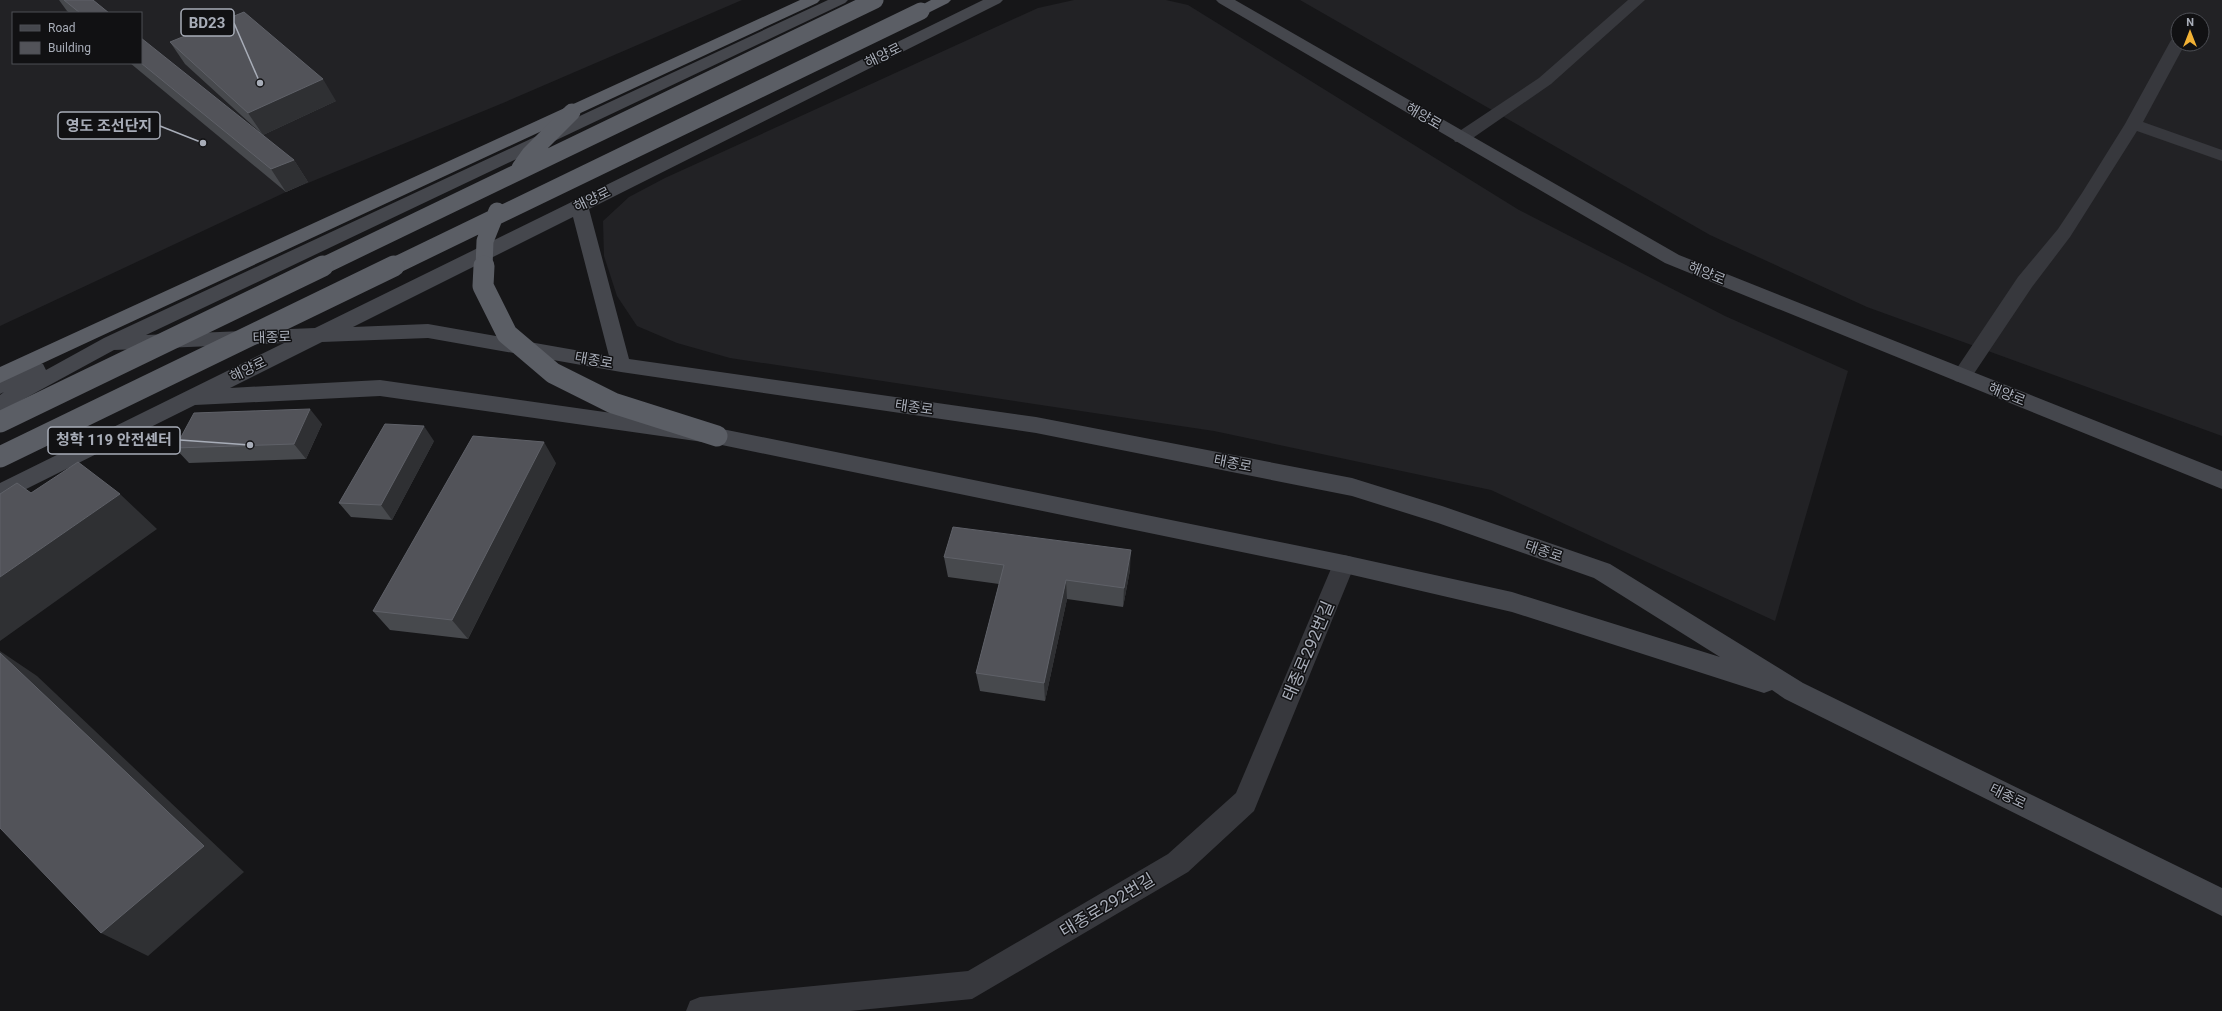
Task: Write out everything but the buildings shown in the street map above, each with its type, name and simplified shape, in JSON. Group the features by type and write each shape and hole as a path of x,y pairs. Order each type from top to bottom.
{"highway":[{"path":"0,376 812,0"},
{"path":"0,422 875,0"},
{"path":"0,457 943,0"},
{"path":"572,112 530,154 503,195 485,241 483,286 508,334 553,373 613,403 717,436"}],"main road":[{"path":"0,386 823,0"},
{"path":"111,344 840,0"},
{"name":"해양로","path":"190,398 995,0"},
{"name":"해양로","path":"1224,0 1672,259 2222,480"},
{"path":"579,206 621,365"},
{"name":"태종로","path":"0,404 111,344 428,331 621,365 1036,425 1352,487 1442,515 1602,571 1794,691 2222,902"},
{"name":"태종로","path":"0,493 190,398 380,388 717,436 1344,564 1512,602 1794,691"}],"street":[{"path":"1461,138 1545,81 1637,0"},
{"path":"1962,376 2021,288 2085,202 2133,124 2173,52"},
{"path":"2133,124 2222,156"},
{"name":"태종로292번길","path":"700,1011 972,985 1178,863 1245,802 1344,564"}],"shaded area":[{"path":"0,0 742,0 503,103 286,192 0,326"},
{"path":"1074,0 1166,0 1188,5 1519,210 1725,316 1848,371 1775,621 1491,490 1214,431 730,358 677,343 637,326 617,296 604,256 603,221 629,197 665,178 1038,8"},
{"path":"1300,0 2222,0 2222,436 1867,307 1710,235"}],"place":[{"name":"BD23","path":"260,83"},
{"name":"영도 조선단지","path":"203,143"},
{"name":"청학 119 안전센터","path":"250,445"}]}
